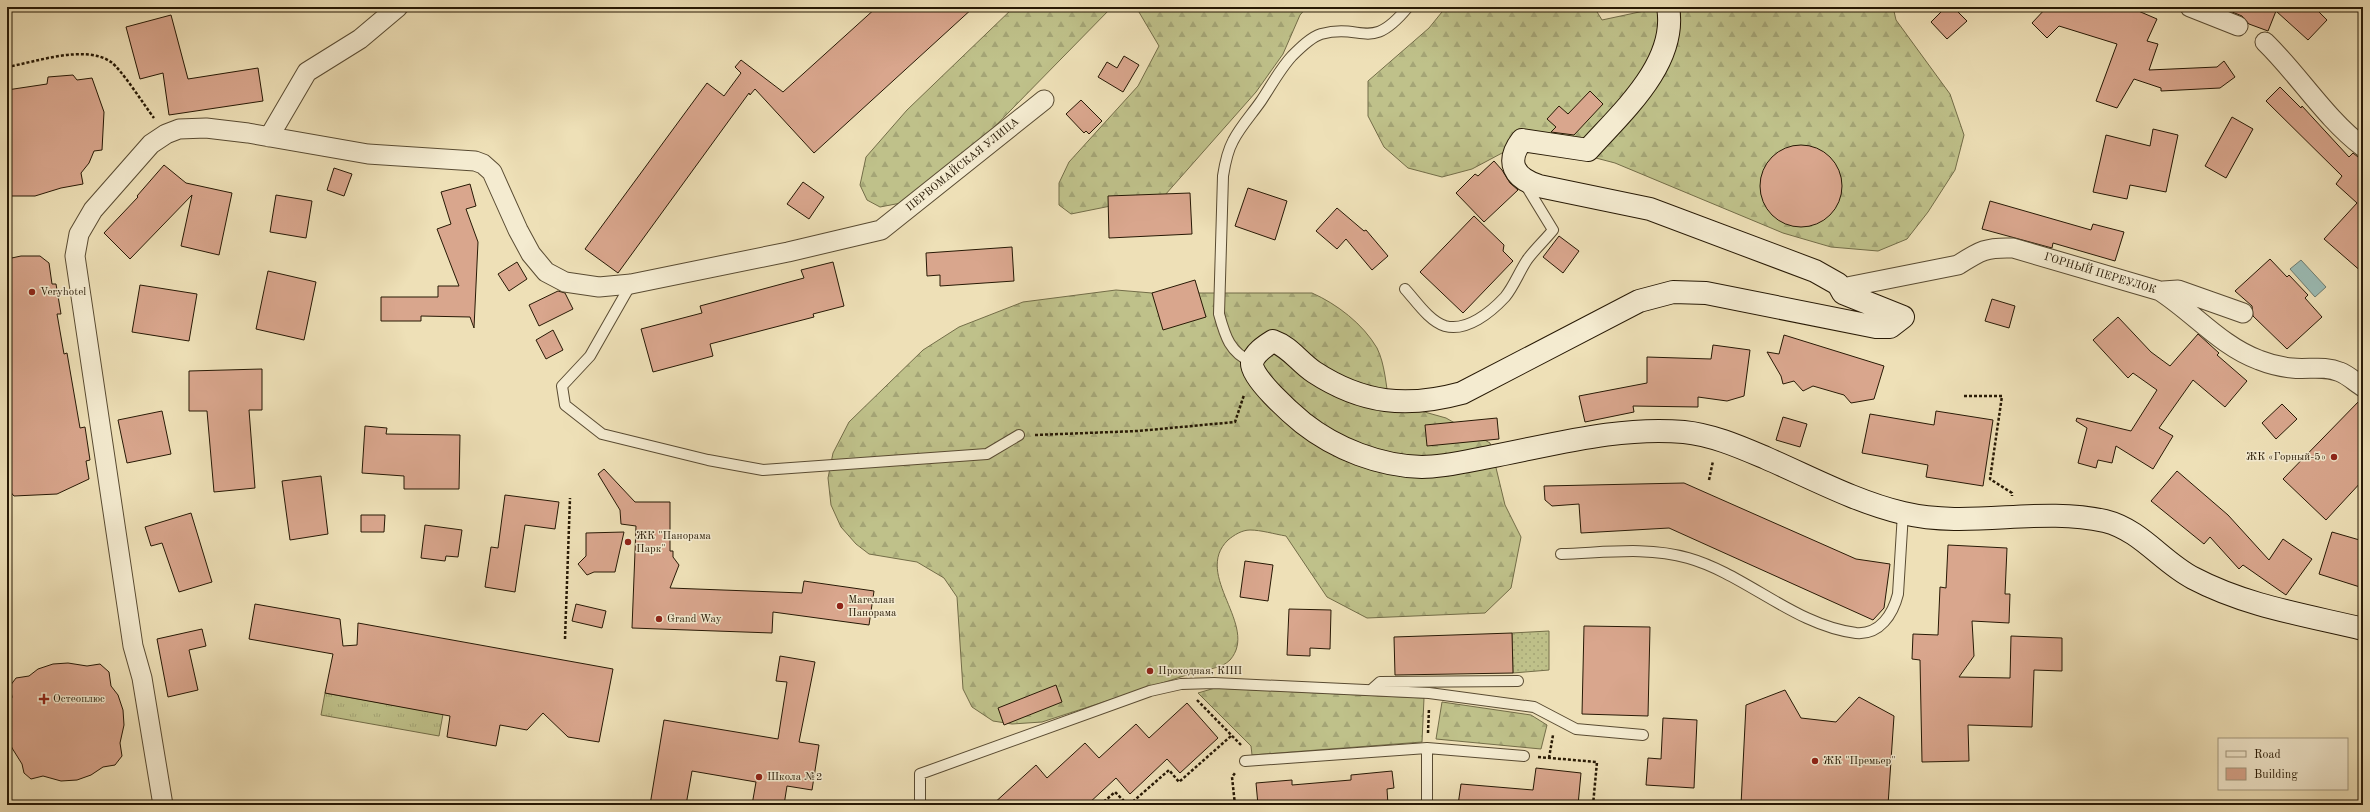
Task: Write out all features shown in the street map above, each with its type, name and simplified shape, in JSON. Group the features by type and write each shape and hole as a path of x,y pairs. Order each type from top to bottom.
{"street":[{"path":"269,137 307,72 360,39 398,7"},
{"path":"1668,7 1670,20 1658,64 1645,84 1620,114 1588,150 1522,140 1513,156 1513,164 1522,179 1539,186 1650,209 1815,271 1832,279 1842,288 1843,293 1903,317 1890,326 1876,327 1706,293 1673,292 1639,301 1462,392 1435,400 1398,402 1370,399 1340,388 1313,371 1284,345 1273,341 1264,346 1252,362 1255,373 1292,415 1336,444 1374,460 1422,466 1466,461 1620,433 1686,432 1730,443 1833,487 1903,513 1949,520 2012,516 2072,517 2108,522 2141,538 2189,576 2238,599 2363,629"},
{"path":"2190,7 2238,26"},
{"path":"2265,42 2288,65 2329,114 2363,147"},
{"name":"ПЕРВОМАЙСКАЯ УЛИЦА","path":"631,284 788,252 882,230 1044,100"},
{"path":"163,805 142,678 133,646 75,256 79,234 93,210 151,144 166,134 179,129 206,128 368,154 475,161 483,164 492,172 518,230 531,254 546,272 564,282 599,287 631,284"},
{"name":"ГОРНЫЙ ПЕРЕУЛОК","path":"1842,288 1958,265 1974,254 1992,247 2013,248 2160,291 2177,302 2227,345 2260,361 2292,368 2325,368 2340,372 2363,387"},
{"path":"2160,291 2178,290 2242,313"}],"lane":[{"path":"1252,362 1241,357 1233,349 1224,334 1219,314 1223,176 1226,158 1233,140 1292,56 1306,43 1320,35 1336,32 1366,35 1383,31 1395,23 1408,7"},
{"path":"1405,289 1432,319 1444,325 1457,328 1470,324 1490,311 1505,296 1527,261 1553,230 1522,179"},
{"path":"631,284 590,356 562,386 565,405 602,434 708,460 764,470 987,454 1019,436"},
{"path":"1561,554 1657,552 1688,558 1819,623 1856,633 1870,631 1880,627 1890,617 1895,607 1898,594 1903,513"},
{"path":"1371,690 1380,682 1518,681"},
{"path":"920,805 920,774 1150,691 1181,684 1214,683 1429,693 1534,707 1576,729 1643,735"},
{"path":"1427,805 1428,748"},
{"path":"1246,761 1428,748 1524,756"}],"path":[{"path":"7,68 83,53 101,56 112,63 166,134"},
{"path":"1964,396 2002,396 1990,479 2012,493 2012,516"},
{"path":"1019,436 1138,431 1235,422"},
{"path":"1709,480 1714,453"},
{"path":"565,639 570,498"},
{"path":"1428,748 1429,693"},
{"path":"1195,698 1244,749 1246,761 1232,777 1235,805"},
{"path":"1549,758 1555,718"},
{"path":"1100,805 1115,792 1129,805 1169,770 1180,782 1231,736"},
{"path":"1524,756 1596,762 1593,805"}],"green space":[{"path":"1014,7 1112,7 960,162 901,203 880,207 867,200 860,185 866,157 907,110"},
{"path":"1136,7 1307,7 1300,15 1283,54 1256,92 1165,195 1071,214 1059,205 1059,183 1069,162 1138,86 1159,46"},
{"path":"1446,7 1594,7 1602,20 1644,11 1648,7 1893,7 1896,20 1950,94 1964,135 1955,170 1928,212 1907,239 1878,251 1831,247 1783,233 1615,163 1539,143 1504,152 1472,169 1442,177 1408,168 1384,147 1368,116 1368,81 1429,28"},
{"path":"1116,290 1152,293 1312,293 1340,309 1357,323 1377,348 1384,368 1389,402 1446,418 1490,443 1505,505 1521,537 1511,588 1485,613 1367,618 1327,597 1286,536 1259,531 1244,531 1228,540 1219,554 1217,569 1237,632 1237,647 1227,663 1042,722 1012,724 993,721 972,707 963,689 957,597 944,578 917,562 869,554 856,544 841,527 831,505 828,478 833,453 849,422 923,350 959,327 1023,302"},
{"path":"1549,631 1549,670 1513,673 1512,633"},
{"path":"1215,688 1424,698 1422,742 1252,755 1251,746 1198,693"},
{"path":"325,693 443,714 439,736 321,715"},
{"path":"1442,702 1531,715 1547,725 1541,749 1436,739"}],"water":[{"path":"2301,260 2326,287 2315,297 2290,269"}],"building":[{"path":"877,7 974,7 814,153 755,89 750,95 749,93 618,273 585,249 707,83 724,96 741,73 735,67 741,60 783,92"},
{"path":"1946,7 1953,7 1967,21 1947,39 1931,22"},
{"path":"2047,7 2129,7 2157,19 2147,41 2158,44 2149,70 2217,67 2224,61 2235,77 2220,88 2161,91 2161,88 2134,79 2117,108 2096,101 2117,44 2059,26 2047,38 2032,23"},
{"path":"2220,7 2314,7 2327,20 2308,40 2276,11 2268,31 2249,24 2242,16"},
{"path":"171,15 188,79 258,68 263,101 169,115 163,73 140,79 126,27"},
{"path":"1124,56 1139,65 1123,92 1098,77 1107,62 1117,68"},
{"path":"73,75 77,80 92,78 104,112 102,150 94,151 89,163 81,173 83,184 61,188 35,196 7,196 7,90 47,84 48,77"},
{"path":"2280,87 2301,108 2302,106 2349,157 2353,153 2363,161 2363,273 2324,239 2357,203 2336,184 2342,176 2266,101"},
{"path":"1590,91 1603,104 1574,135 1551,132 1556,127 1547,119 1559,106 1568,114"},
{"path":"1081,100 1102,121 1089,134 1086,131 1084,133 1066,114"},
{"path":"2232,117 2253,129 2226,178 2205,166"},
{"path":"2153,129 2178,135 2166,192 2130,185 2127,199 2093,192 2106,135 2150,146"},
{"path":"1801,145 1817,148 1830,157 1839,170 1842,186 1839,202 1830,215 1817,224 1801,227 1785,224 1772,215 1763,202 1760,186 1763,170 1772,157 1785,148"},
{"path":"1494,161 1510,183 1518,190 1484,222 1456,193 1475,174 1478,176"},
{"path":"164,165 186,183 232,193 219,255 181,246 192,195 130,259 104,233 138,197 137,196"},
{"path":"334,168 352,174 344,196 327,190"},
{"path":"803,182 824,197 809,219 787,204"},
{"path":"470,184 476,206 466,209 478,242 474,328 470,317 421,316 421,321 381,321 381,297 438,297 438,286 459,286 437,229 451,224 441,192"},
{"path":"1248,188 1287,201 1275,240 1235,226"},
{"path":"1190,193 1192,234 1109,238 1108,196"},
{"path":"276,195 312,201 306,238 270,232"},
{"path":"1990,201 2091,230 2093,224 2124,232 2115,261 2053,243 2052,248 1982,229"},
{"path":"1337,208 1364,231 1366,230 1388,256 1372,270 1346,239 1337,249 1316,231"},
{"path":"1474,216 1504,245 1503,251 1513,261 1463,313 1420,272"},
{"path":"1559,236 1579,251 1563,273 1543,257"},
{"path":"1012,247 1014,281 940,286 940,275 927,276 926,253"},
{"path":"21,256 40,256 49,263 52,284 56,284 61,314 57,314 64,354 67,353 80,428 85,427 90,460 86,461 89,479 57,494 14,496 7,488 7,259"},
{"path":"2270,259 2287,277 2289,275 2308,295 2305,298 2322,317 2287,349 2253,316 2252,306 2235,291"},
{"path":"517,262 527,279 509,291 498,274"},
{"path":"833,262 844,306 813,314 814,317 710,344 713,356 653,372 641,329 702,313 700,306 804,278 801,270"},
{"path":"268,271 316,282 304,340 256,329"},
{"path":"1195,280 1206,317 1163,330 1152,293"},
{"path":"140,285 197,294 189,341 132,332"},
{"path":"558,291 565,293 573,309 539,326 529,305"},
{"path":"1992,299 2015,306 2009,328 1985,321"},
{"path":"2118,317 2151,352 2170,366 2198,334 2219,353 2217,355 2247,381 2225,407 2193,380 2159,428 2173,436 2153,469 2116,446 2112,463 2098,460 2096,468 2078,463 2087,428 2076,421 2077,418 2131,431 2157,390 2133,373 2128,378 2093,340"},
{"path":"553,330 563,350 546,359 536,340"},
{"path":"1784,335 1884,366 1874,399 1851,403 1844,395 1813,386 1803,391 1794,381 1783,384 1781,376 1767,352 1779,354"},
{"path":"1713,345 1750,350 1744,396 1727,401 1698,397 1698,407 1633,406 1634,412 1585,422 1579,396 1647,383 1647,357 1711,359"},
{"path":"262,369 262,410 249,410 255,488 214,492 207,411 189,411 189,371"},
{"name":"ЖК «Горный-5»","path":"2362,398 2363,480 2326,520 2283,479"},
{"path":"2282,404 2297,419 2276,439 2262,423"},
{"path":"162,411 171,454 127,463 118,420"},
{"path":"1936,411 1993,420 1983,486 1926,477 1928,465 1862,453 1870,414 1934,425"},
{"path":"1783,417 1807,424 1800,447 1776,440"},
{"path":"1497,418 1499,439 1427,446 1425,425"},
{"path":"365,426 387,428 386,434 460,435 459,489 404,489 404,476 362,473"},
{"path":"604,469 635,502 670,502 670,551 673,551 673,557 679,565 670,588 802,593 804,581 874,591 869,625 773,612 772,633 632,628 636,526 621,524 620,510 598,474"},
{"path":"2177,471 2228,515 2269,560 2283,539 2312,559 2286,595 2243,565 2239,569 2210,537 2204,544 2151,501"},
{"path":"321,476 328,534 290,540 282,481"},
{"path":"1684,483 1856,559 1890,564 1884,608 1873,620 1669,528 1581,533 1579,504 1552,506 1545,500 1544,486"},
{"path":"505,495 559,502 555,529 525,525 515,592 485,587 491,547 498,548"},
{"path":"191,513 212,582 179,592 162,543 151,546 145,527"},
{"path":"361,515 385,515 384,532 361,532"},
{"path":"425,525 462,530 458,557 446,556 445,561 421,558"},
{"path":"624,532 615,572 594,572 587,575 578,564 586,556 586,533"},
{"path":"2332,532 2363,541 2363,588 2319,574"},
{"path":"1948,545 2007,548 2005,594 2010,594 2009,623 1972,621 1974,656 1959,677 2010,678 2011,636 2062,638 2062,671 2034,670 2032,727 1968,725 1969,761 1922,762 1920,660 1912,659 1913,634 1938,635 1940,587 1946,588"},
{"path":"1245,561 1273,565 1268,601 1240,597"},
{"path":"255,604 340,619 343,646 357,645 358,623 613,669 599,742 568,737 543,713 527,730 500,725 496,746 447,737 450,716 325,693 333,654 249,639"},
{"path":"576,604 606,611 602,628 572,621"},
{"path":"1289,609 1331,610 1330,649 1310,648 1310,656 1287,655"},
{"path":"1584,626 1650,627 1648,716 1582,714"},
{"path":"202,629 206,646 189,650 198,690 168,697 157,639"},
{"path":"1512,633 1513,673 1395,675 1394,637"},
{"path":"780,656 815,662 799,742 819,745 812,790 787,786 784,805 752,805 756,782 692,771 686,805 650,805 664,720 778,739 787,682 776,681"},
{"path":"68,663 87,666 100,664 109,672 111,686 118,695 123,710 124,725 120,743 122,756 115,765 103,767 91,775 77,780 61,781 43,776 31,779 24,773 22,764 12,748 7,735 7,713 12,697 10,686 16,678 29,676 38,669 53,664"},
{"path":"1056,685 1062,702 1004,725 998,708"},
{"path":"1785,690 1801,718 1836,722 1859,697 1894,716 1888,805 1741,805 1746,705"},
{"path":"1187,703 1218,738 1180,773 1167,759 1130,794 1116,778 1087,805 992,805 1036,765 1047,778 1085,743 1099,758 1136,724 1149,738"},
{"path":"1663,718 1697,720 1694,788 1646,785 1648,758 1661,759"},
{"path":"1536,768 1581,773 1578,805 1458,805 1461,784 1533,790"},
{"path":"1392,771 1394,788 1387,789 1388,805 1258,805 1256,783 1292,780 1292,785 1351,780 1351,775"}],"place":[{"name":"Veryhotel","path":"32,292"},
{"name":"ЖК «Горный-5»","path":"2334,457"},
{"name":"ЖК \"Панорама Парк\"","path":"628,542"},
{"name":"Магеллан Панорама","path":"840,606"},
{"name":"Grand Way","path":"659,619"},
{"name":"Проходная, КПП","path":"1150,671"},
{"name":"Остеоплюс","path":"44,699"},
{"name":"ЖК \"Премьер\"","path":"1815,761"},
{"name":"Школа №2","path":"759,777"}]}
